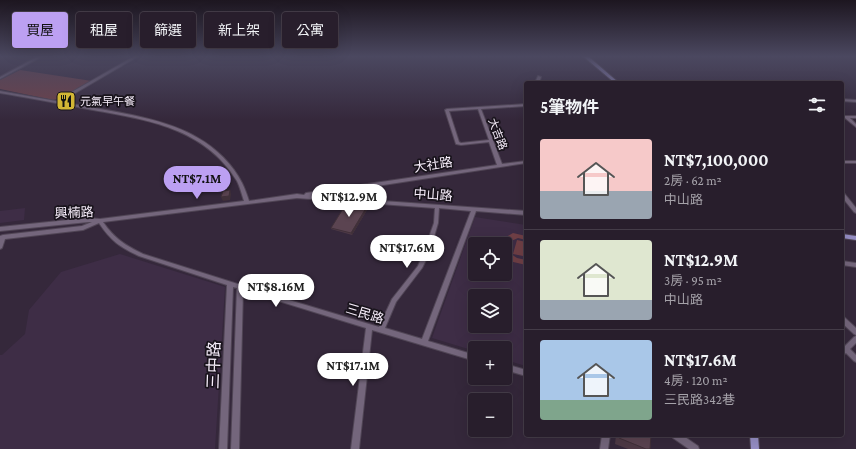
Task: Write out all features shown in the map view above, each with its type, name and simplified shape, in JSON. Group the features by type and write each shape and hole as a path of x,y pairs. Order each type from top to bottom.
{"main road":[{"path":"844,236 856,238"},
{"path":"754,437 755,449"}],"street":[{"path":"57,102 100,78"},
{"path":"0,92 158,121 191,134 214,149 238,180 247,202"},
{"path":"844,100 856,101"},
{"name":"大吉路","path":"500,166 479,108 524,105"},
{"path":"479,108 447,110 457,143 461,144 491,141"},
{"path":"844,117 856,117"},
{"path":"844,117 856,126"},
{"name":"大社路","path":"297,196 524,162"},
{"path":"844,162 855,163"},
{"name":"中山路","path":"100,221 297,196 524,213"},
{"path":"844,196 856,211"},
{"path":"381,330 394,301 420,267 426,254 436,224 437,207"},
{"path":"424,343 474,209"},
{"name":"興楠路","path":"0,229 88,220 100,221"},
{"name":"興楠路","path":"1,237 83,228 100,221"},
{"name":"三民路","path":"100,221 110,237 126,248 141,255 369,327 468,356"},
{"path":"0,247 1,237"},
{"path":"844,263 856,264"},
{"name":"三中路","path":"223,449 230,283"},
{"path":"235,449 240,286"},
{"path":"844,322 856,332"},
{"path":"355,449 369,327"},
{"path":"856,339 844,351 856,359"},
{"path":"512,369 524,372"},
{"path":"604,449 606,437"},
{"path":"679,437 695,449"}],"shaded area":[{"path":"4,78 72,78 92,81 58,99 53,100 0,89 0,80"},
{"path":"25,208 24,220 0,223 0,211"},
{"path":"475,217 524,225 524,365 512,362 512,341 468,341 468,349 432,338"},
{"path":"513,233 524,236 524,240 518,238 512,241 512,237 506,237"},
{"path":"517,240 524,242 523,256 513,254"},
{"path":"120,254 225,287 215,449 0,449 0,355 2,355 25,334 29,310 61,272"},
{"path":"512,255 517,258 524,260 524,265 512,262"}],"building":[{"path":"230,190 229,196 221,197 223,191"},
{"path":"346,204 366,208 351,233 331,228"},
{"path":"651,437 650,449 646,449 619,438"}],"place":[{"name":"元氣早午餐","path":"66,101"}]}
